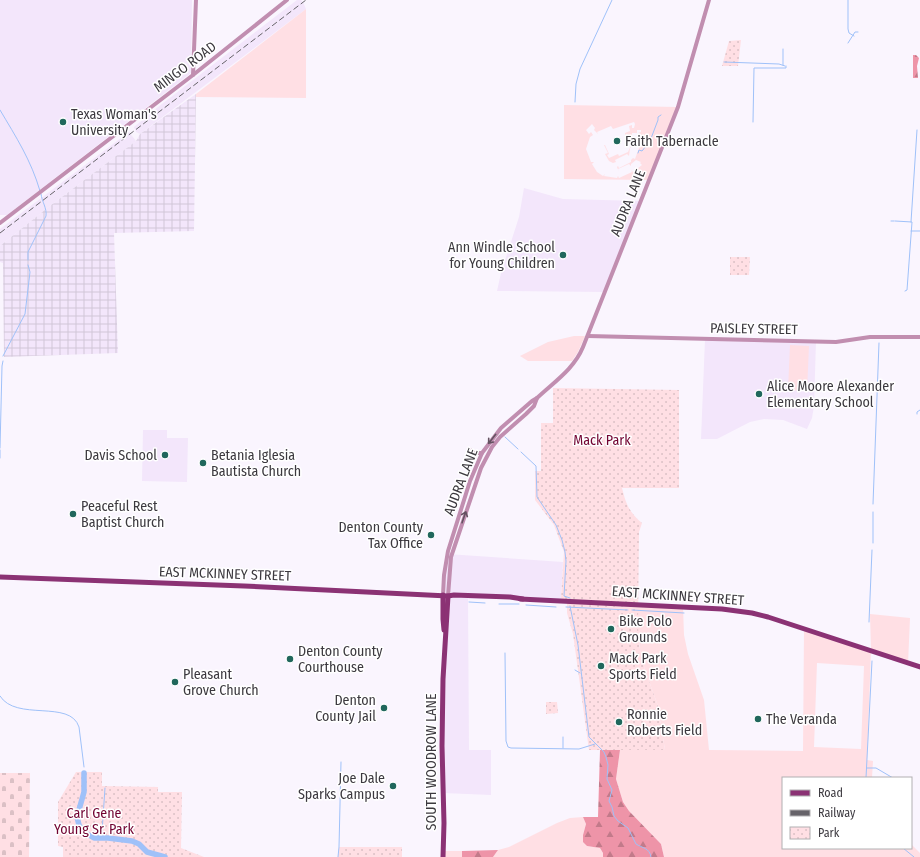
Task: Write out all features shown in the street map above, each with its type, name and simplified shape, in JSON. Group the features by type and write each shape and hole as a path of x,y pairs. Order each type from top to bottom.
{"main road":[{"name":"EAST MCKINNEY STREET","path":"0,577 454,595 722,609 752,613 920,667"},
{"name":"SOUTH WOODROW LANE","path":"443,857 444,823 442,746 445,636 443,619 446,595"}],"street":[{"path":"193,75 196,0"},
{"name":"MINGO ROAD","path":"0,223 193,75 287,0"},
{"name":"AUDRA LANE","path":"455,536 469,486 482,453 491,440 512,418 532,401 538,398 574,364 580,355 678,107 709,0"},
{"name":"PAISLEY STREET","path":"588,336 836,342 870,337 920,337"},
{"name":"AUDRA LANE","path":"446,595 446,560 485,459 500,437 534,406 538,398"},
{"path":"512,418 516,422"},
{"path":"469,449 474,453 482,453"}],"shaded area":[{"name":"Texas Woman's University","path":"0,0 192,0 191,73 7,215 0,215"},
{"path":"297,0 301,0 303,2 306,9 140,134 136,132 134,127 158,107"},
{"path":"196,94 194,231 114,233 118,353 4,357 3,263 0,262 0,246 136,141 140,134"},
{"path":"129,132 136,141 0,246 0,229"},
{"name":"Ann Windle School for Young Children","path":"524,188 563,199 641,201 604,292 497,291 501,273 519,217"},
{"name":"Alice Moore Alexander Elementary School","path":"705,339 816,341 814,406 812,418 807,429 783,420 764,419 750,422 717,439 701,439"},
{"name":"Davis School","path":"143,430 167,430 167,438 188,438 187,482 142,481"},
{"path":"447,554 563,562 561,598 567,602 523,599 468,599 469,750 491,750 491,795 443,793 445,636 443,619"}],"green space":[{"path":"306,9 306,98 196,97 196,94"},
{"path":"741,40 738,66 722,66 729,41"},
{"path":"913,55 916,55 919,58 917,66 918,78 913,78"},
{"path":"564,105 678,107 650,180 564,179","holes":["634,122 634,128 632,128 632,125 629,126 630,131 625,133 632,143 628,152 609,158 607,155 609,154 604,145 608,153 605,154 609,161 613,163 616,162 615,160 627,154 629,156 630,148 635,143 632,142 632,133 637,133 637,130 641,130 641,132 638,133 641,134 641,142 639,143 640,145 635,159 633,158 631,162 619,168 618,166 617,167 619,172 618,169 629,164 631,166 631,164 636,160 641,162 640,163 642,165 633,172 631,170 632,172 619,178 618,176 617,178 604,176 605,174 603,176 597,172 592,164 594,162 591,162 586,149 590,137 593,135 591,132 589,134 586,130 592,124 595,128 594,130 598,134 597,132 611,126 613,129"]},
{"path":"730,257 750,257 749,275 730,275"},
{"path":"574,336 585,336 572,361 528,361 520,356 548,342"},
{"path":"790,345 809,346 807,391 788,390"},
{"name":"Mack Park","path":"553,388 679,390 679,488 622,488 629,507 642,523 639,532 639,645 645,670 658,706 665,750 589,750 573,634 567,613 567,602 561,598 564,552 554,525 535,500 535,471 541,471 541,423 553,423"},
{"path":"638,605 683,607 684,635 688,654 704,700 709,750 803,751 804,629 871,650 870,614 910,618 908,664 871,651 867,760 873,761 872,777 782,777 782,849 912,849 912,845 920,853 920,857 664,857 661,844 629,811 623,802 616,779 620,750 665,750 658,706 645,670 638,633","holes":["817,663 864,666 861,749 814,747"]},
{"path":"546,702 557,702 558,713 546,714"},
{"path":"600,750 620,750 616,779 623,802 629,811 661,844 664,857 603,857 603,853 600,848 587,846 583,842 586,824 583,817 598,817"},
{"name":"Carl Gene Young Sr. Park","path":"76,772 102,772 102,786 158,787 158,792 182,792 181,848 204,857 63,857 63,847 58,846 58,802"},
{"path":"0,773 30,773 29,857 0,857"},
{"path":"583,817 586,824 583,835 587,846 600,848 603,853 603,857 493,857 498,850 509,847 557,823 570,818"},
{"path":"339,847 402,847 402,857 338,857"},
{"path":"498,850 493,857 462,857 462,851"},
{"path":"443,851 462,851 462,857 443,857"}],"waterway":[{"path":"575,102 576,84 580,69 612,0"},
{"path":"848,0 848,29 849,33 854,36"},
{"path":"848,43 855,32 858,32"},
{"path":"783,49 783,65"},
{"path":"724,62 779,64 785,66"},
{"path":"753,122 754,68 786,68 786,66"},
{"path":"0,110 28,159 40,191"},
{"path":"638,153 639,150 642,151 650,141 658,117 661,115"},
{"path":"911,222 917,130"},
{"path":"28,260 28,252 46,216 46,210 41,194"},
{"path":"895,221 912,222 907,290 905,291"},
{"path":"911,231 920,231"},
{"path":"3,356 25,314 30,272 28,265"},
{"path":"873,504 879,343"},
{"path":"0,448 3,361"},
{"path":"917,414 920,410"},
{"path":"505,437 518,449"},
{"path":"0,450 0,458"},
{"path":"521,452 536,466 537,497 556,525 562,540 566,561 564,596 570,598"},
{"path":"873,512 873,543"},
{"path":"869,622 872,550"},
{"path":"469,602 485,603"},
{"path":"499,604 519,604"},
{"path":"526,605 556,607"},
{"path":"570,606 578,645 589,737 604,752 606,757 608,765 607,779 612,790 609,801 614,816 628,828 636,844 647,850 651,857"},
{"path":"566,607 628,610"},
{"path":"632,610 684,613"},
{"path":"505,653 506,741 508,747 579,749 595,744"},
{"path":"866,777 872,661"},
{"path":"575,670 580,673"},
{"path":"0,696 8,704 18,708 65,714 74,719 79,727 84,767"},
{"path":"563,737 563,748"},
{"path":"338,857 341,762"},
{"path":"867,768 876,768 891,777"},
{"path":"84,773 84,792 77,817 79,825 84,832 94,838 132,841 139,844 147,852 165,857"},
{"path":"105,788 102,832 105,838"},
{"path":"904,849 914,857"},
{"path":"156,857 162,856"}],"railway":[{"path":"0,233 306,0"}],"place":[{"name":"Texas Woman's University","path":"63,122"},
{"name":"Faith Tabernacle","path":"617,141"},
{"name":"Ann Windle School for Young Children","path":"563,255"},
{"name":"Alice Moore Alexander Elementary School","path":"759,394"},
{"name":"Davis School","path":"165,455"},
{"name":"Betania Iglesia Bautista Church","path":"203,463"},
{"name":"Peaceful Rest Baptist Church","path":"73,514"},
{"name":"Denton County Tax Office","path":"431,535"},
{"name":"Bike Polo Grounds","path":"611,629"},
{"name":"Denton County Courthouse","path":"290,659"},
{"name":"Mack Park Sports Field","path":"601,666"},
{"name":"Pleasant Grove Church","path":"175,682"},
{"name":"Denton County Jail","path":"384,708"},
{"name":"The Veranda","path":"758,719"},
{"name":"Ronnie Roberts Field","path":"619,722"},
{"name":"Joe Dale Sparks Campus","path":"393,786"}]}
